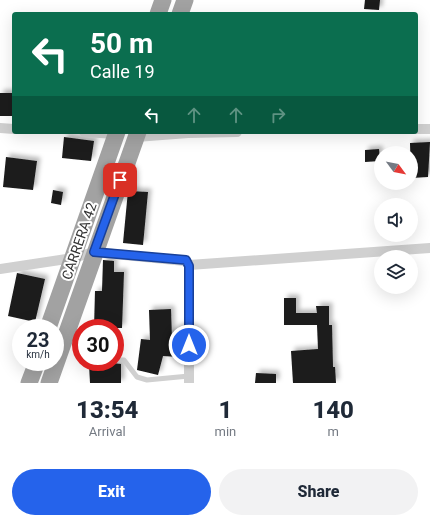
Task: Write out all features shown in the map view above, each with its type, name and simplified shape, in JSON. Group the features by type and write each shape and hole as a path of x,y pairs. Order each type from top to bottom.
{"highway":[{"path":"159,12 163,0"},
{"path":"181,12 185,0"},
{"name":"CARRERA 42","path":"51,319 116,134"},
{"name":"CARRERA 42","path":"49,383 94,252 137,134"},
{"path":"29,383 34,371"}],"street":[{"path":"0,128 12,129"},
{"path":"418,129 430,129"},
{"path":"189,266 430,248"},
{"path":"0,269 73,258 94,252 186,260 189,266 189,380"}],"lane":[{"path":"124,360 137,377 147,380 189,380"}],"building":[{"path":"365,0 380,0 379,10 364,9"},
{"path":"0,93 12,93 12,116 0,116"},
{"path":"64,137 94,141 91,161 62,158"},
{"path":"430,142 428,177 418,178 418,146 410,146 410,143"},
{"path":"374,149 374,161 365,162 365,150"},
{"path":"6,157 37,161 33,190 3,187"},
{"path":"53,190 63,192 61,205 51,203"},
{"path":"128,191 148,192 143,245 123,243"},
{"path":"103,260 114,261 114,272 124,272 122,319 94,319 95,291 102,291"},
{"path":"17,273 45,279 36,319 22,319 8,316"},
{"path":"284,298 296,298 296,313 317,313 316,306 329,306 329,325 332,325 333,367 335,367 336,383 293,383 291,351 318,349 317,325 284,325"},
{"path":"171,309 172,340 180,341 179,357 163,356 158,375 137,370 141,339 150,340 149,310"},
{"path":"89,371 121,371 121,383 90,383"},
{"path":"256,373 276,374 276,383 255,383"}],"route":[{"path":"120,180 94,252 186,260 189,266 189,345"}]}
